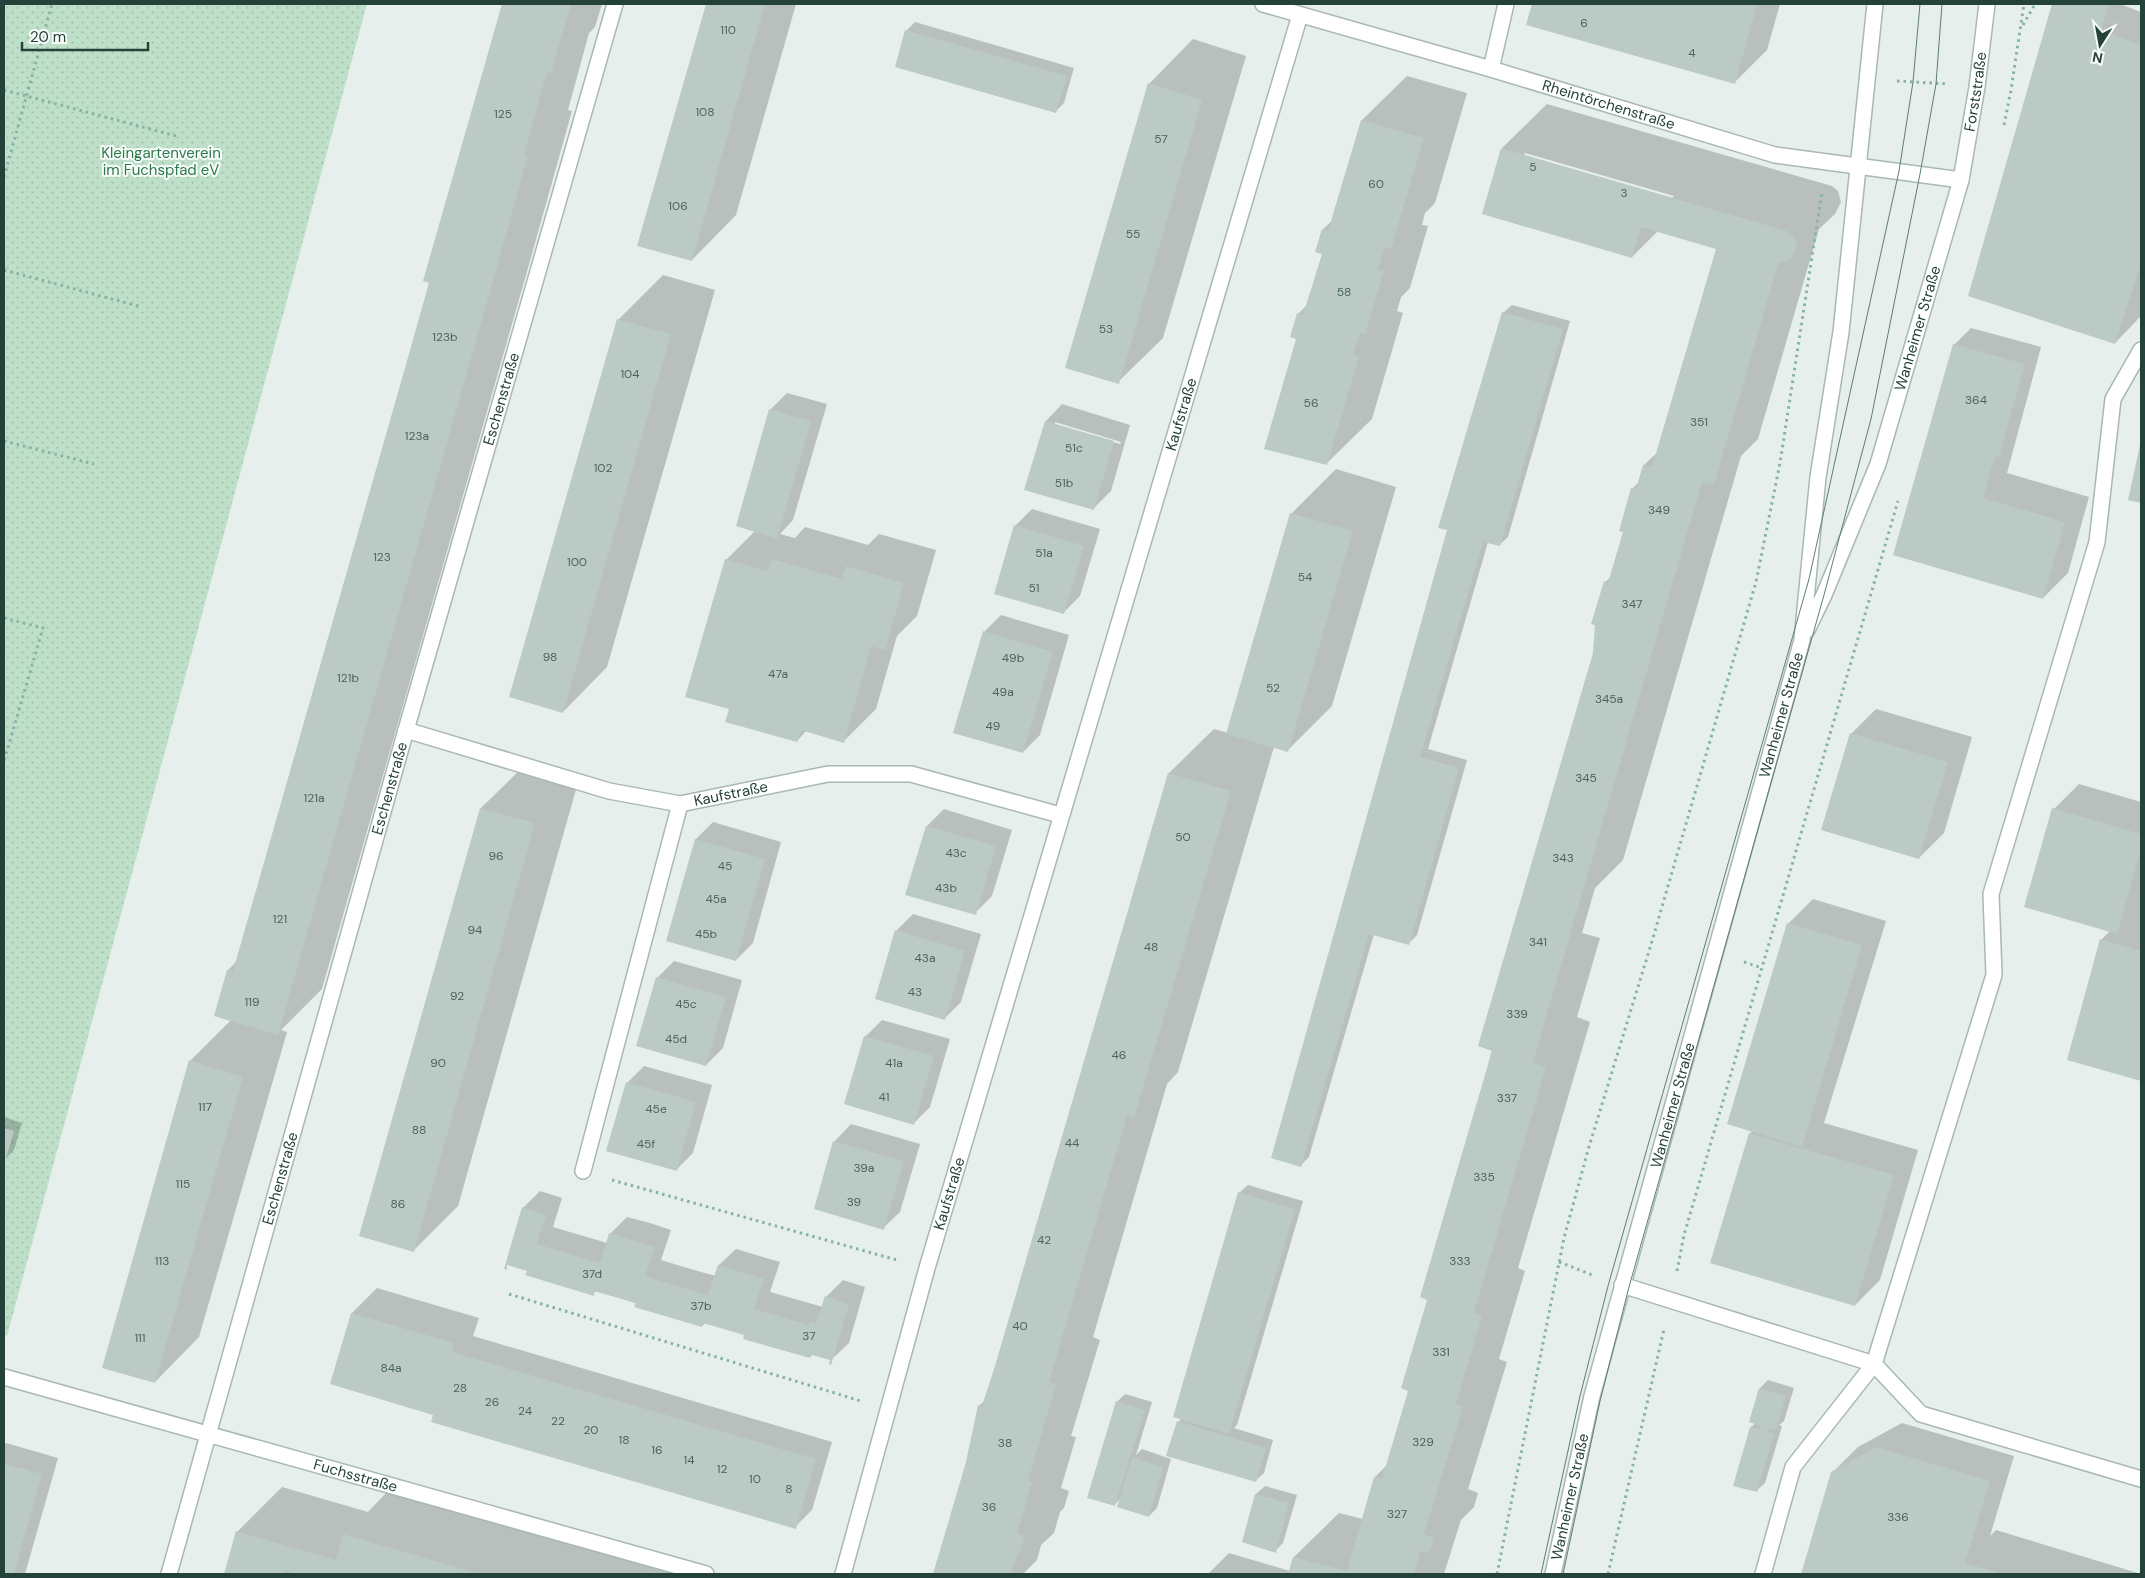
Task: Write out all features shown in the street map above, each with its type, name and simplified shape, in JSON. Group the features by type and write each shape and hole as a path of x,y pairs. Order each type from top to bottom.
{"street":[{"name":"Eschenstraße","path":"169,1574 406,730 615,4"},
{"name":"Rheintörchenstraße","path":"1263,4 1491,69 1775,155 1961,180"},
{"path":"1491,69 1506,4"},
{"path":"1858,166 1875,4"},
{"name":"Forststraße","path":"1961,180 1977,87 1988,4"},
{"name":"Kaufstraße","path":"842,1574 927,1268 1060,814 1092,719 1300,15"},
{"name":"Wanheimer Straße","path":"1553,1574 1592,1396 1802,640 1818,477 1841,332 1858,166"},
{"name":"Wanheimer Straße","path":"1802,640 1824,595 1878,464 1961,180"},
{"path":"1763,1574 1793,1467 1874,1364 1994,975 1991,894 2096,542 2113,399 2141,350"},
{"name":"Kaufstraße","path":"406,730 610,791 680,804 828,774 911,774 1060,814"},
{"path":"583,1171 680,804"},
{"path":"1622,1285 1874,1364 1921,1414 2141,1479"},
{"name":"Fuchsstraße","path":"4,1377 706,1574"}],"path":[{"path":"4,177 52,4"},
{"path":"2003,127 2022,27 2024,4"},
{"path":"2022,27 2035,4"},
{"path":"1868,78 2011,90"},
{"path":"4,90 180,137"},
{"path":"1497,1574 1559,1262 1588,1150 1654,938 1756,582 1780,463 1827,163"},
{"path":"4,270 142,307"},
{"path":"4,441 94,464"},
{"path":"1608,1574 1671,1300 1684,1235 1898,498"},
{"path":"4,618 43,628 4,761"},
{"path":"583,1171 927,1268"},
{"path":"1559,1262 1622,1285"},
{"path":"510,1294 888,1409"}],"green space":[{"name":"Kleingartenverein im Fuchspfad eV","path":"4,4 367,4 7,1336 4,1335"}],"building":[{"path":"502,4 571,4 551,73 547,72 524,154 528,156 278,1035 214,1016 227,970 233,971 405,368 429,283 423,281"},
{"path":"706,4 765,4 692,261 637,246"},
{"path":"1532,4 1757,4 1735,84 1526,25"},
{"path":"2052,4 2109,4 2101,31 2141,45 2141,263 2115,344 1968,296"},
{"path":"905,30 1067,76 1056,113 895,67"},
{"path":"1148,83 1202,100 1119,384 1065,368"},
{"path":"1361,120 1424,138 1391,249 1384,247 1378,270 1384,271 1365,334 1360,333 1353,355 1359,357 1327,465 1264,449 1296,339 1290,337 1297,313 1303,315 1322,254 1315,252 1322,229 1328,231"},
{"path":"1501,148 1787,231 1794,236 1797,248 1790,260 1778,264 1714,485 1702,482 1533,1062 1546,1067 1474,1313 1482,1316 1456,1404 1463,1407 1424,1534 1434,1538 1429,1553 1421,1551 1414,1574 1288,1574 1293,1557 1347,1571 1374,1477 1382,1479 1408,1391 1401,1388 1427,1300 1420,1297 1492,1051 1478,1046 1593,653 1595,625 1591,624 1604,581 1608,583 1623,532 1619,531 1631,488 1636,489 1643,465 1652,467 1716,249 1641,227 1632,258 1482,214"},
{"path":"1502,312 1563,329 1500,546 1483,542 1420,757 1459,768 1409,945 1369,934 1301,1167 1271,1158 1447,530 1438,528"},
{"path":"617,319 671,334 563,713 509,697"},
{"path":"1953,344 2025,364 1999,457 1995,456 1983,498 2065,522 2043,599 1893,555"},
{"path":"769,409 811,421 777,539 736,526"},
{"path":"1045,421 1114,441 1094,510 1024,490"},
{"path":"2141,445 2141,503 2128,500"},
{"path":"1290,513 1353,531 1288,752 1226,734"},
{"path":"1014,525 1084,546 1064,614 994,594"},
{"path":"725,559 768,571 772,559 842,579 846,566 904,583 885,650 871,646 844,743 801,730 797,742 725,722 729,709 685,697"},
{"path":"983,631 1053,652 1023,753 953,733"},
{"path":"1850,733 1948,762 1919,859 1821,830"},
{"path":"1168,773 1231,791 1134,1118 1127,1116 1049,1382 1056,1384 1028,1481 1032,1482 1017,1533 1025,1535 1020,1554 1018,1553 1011,1574 933,1574 966,1462 978,1405 982,1406 995,1366"},
{"path":"480,808 535,823 414,1252 359,1236"},
{"path":"2052,808 2141,834 2141,849 2117,934 2024,907"},
{"path":"926,826 996,846 976,915 905,895"},
{"path":"695,839 765,859 736,961 666,941"},
{"path":"1787,923 1862,945 1802,1147 1727,1124"},
{"path":"895,930 965,951 945,1020 875,999"},
{"path":"2100,939 2141,951 2141,1081 2067,1060"},
{"path":"656,977 726,997 706,1066 636,1046"},
{"path":"864,1036 934,1056 914,1125 844,1104"},
{"path":"189,1060 243,1077 155,1383 102,1368"},
{"path":"626,1082 696,1102 677,1171 606,1151"},
{"path":"4,1128 14,1131 6,1159 4,1159"},
{"path":"1749,1133 1894,1175 1855,1306 1710,1263"},
{"path":"833,1141 904,1161 884,1230 814,1209"},
{"path":"1238,1192 1295,1209 1229,1434 1173,1417"},
{"path":"522,1207 546,1215 537,1244 600,1263 609,1233 655,1247 645,1276 677,1286 708,1295 718,1265 764,1279 754,1309 809,1325 810,1321 816,1323 825,1296 849,1304 831,1365 829,1364 830,1360 809,1354 810,1358 743,1339 744,1335 703,1323 702,1327 634,1307 636,1303 594,1291 594,1296 525,1275 527,1271 507,1265 507,1270 504,1269"},
{"path":"351,1313 454,1343 452,1352 816,1459 796,1529 431,1422 433,1415 330,1384"},
{"path":"1759,1388 1786,1396 1776,1430 1769,1428 1767,1432 1774,1434 1757,1492 1733,1486 1750,1427 1760,1430 1761,1426 1749,1422"},
{"path":"1116,1401 1145,1410 1115,1506 1087,1498"},
{"path":"1177,1421 1266,1448 1256,1482 1166,1456"},
{"path":"1876,1447 1990,1481 1965,1563 2002,1574 1801,1574 1831,1472"},
{"path":"1132,1457 1163,1467 1149,1517 1117,1507"},
{"path":"4,1464 42,1474 14,1574 4,1574"},
{"path":"1255,1494 1289,1503 1276,1553 1242,1542"},
{"path":"236,1531 336,1560 343,1534 480,1574 297,1574 284,1570 283,1574 224,1574"}],"tram line":[{"path":"1541,1574 1580,1396 1608,1286 1809,579 1899,171 1913,82 1920,4"},
{"path":"1563,1574 1600,1401 1629,1287 1824,595 1871,419 1936,84 1942,4"}]}
